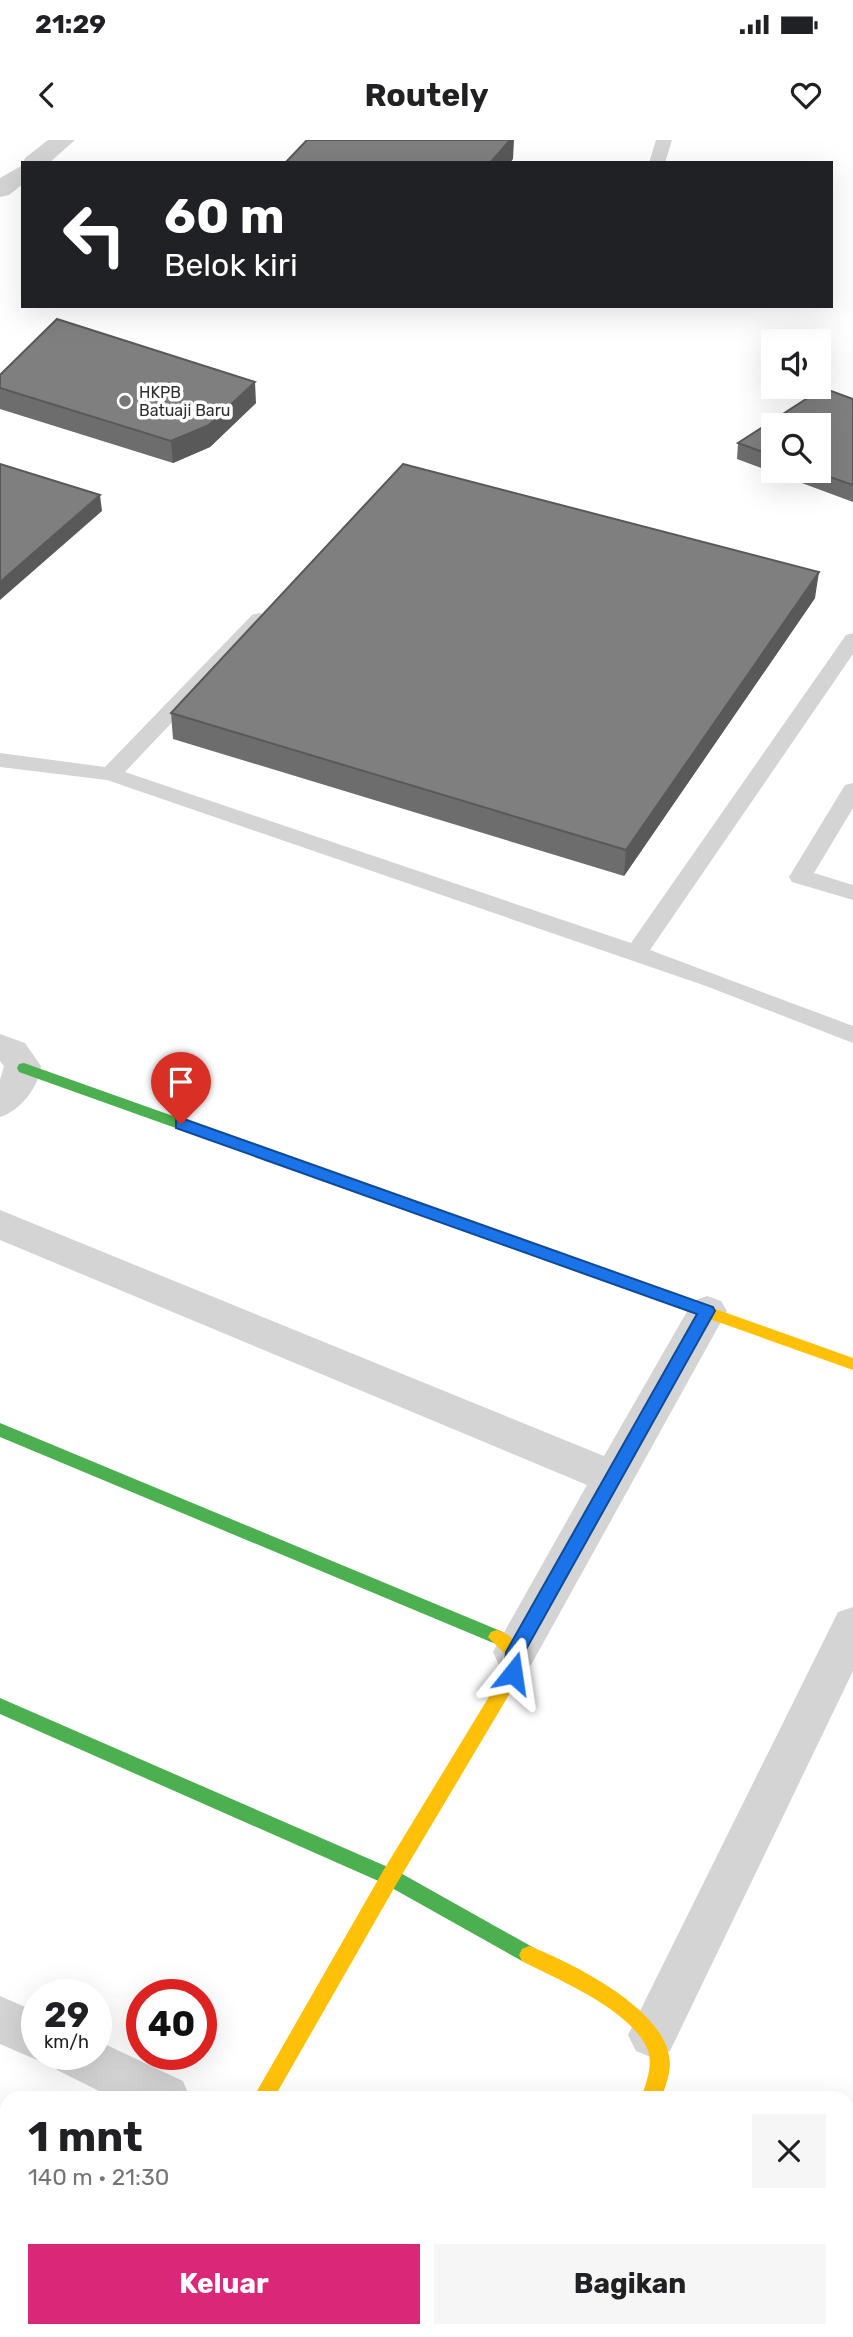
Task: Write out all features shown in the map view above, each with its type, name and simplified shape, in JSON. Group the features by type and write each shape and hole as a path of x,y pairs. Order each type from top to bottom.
{"street":[{"path":"36,161 62,140"},
{"path":"0,190 21,174"},
{"path":"0,1104 22,1079 12,1057"},
{"path":"12,1057 853,1364"},
{"path":"0,1224 613,1478"},
{"path":"267,2091 390,1877 513,1673 515,1652 707,1311"},
{"path":"0,1430 501,1639 515,1652"},
{"path":"653,2035 853,1625"},
{"path":"0,1706 390,1877 627,2010 653,2035 660,2068 653,2091"},
{"path":"0,2019 21,2029"},
{"path":"107,2070 150,2091"}],"lane":[{"path":"658,161 664,140"},
{"path":"110,775 275,603"},
{"path":"636,953 853,639"},
{"path":"0,760 110,775 714,979 853,1034"},
{"path":"853,790 800,877 853,893"}],"building":[{"path":"307,140 510,140 492,161 287,161"},
{"name":"HKPB Batuaji Baru","path":"57,319 255,382 209,425 171,441 0,388 0,375"},
{"path":"831,391 853,399 853,485 831,477 831,413 784,413 806,399 831,399"},
{"path":"761,428 761,451 738,443"},
{"path":"0,464 100,495 0,582"},
{"path":"403,464 819,572 626,850 171,713"}],"traffic: fast":[{"path":"24,1068 617,1280"},
{"path":"0,1430 497,1637"},
{"path":"0,1706 390,1877 529,1955"}],"traffic: slow":[{"path":"617,1280 853,1364"},
{"path":"267,2091 390,1877 513,1673 515,1652 497,1637"},
{"path":"529,1955 603,1994 638,2020 650,2034 658,2050 660,2069 653,2091"}],"place":[{"name":"HKPB Batuaji Baru","path":"125,401"}],"route":[{"path":"181,1124 707,1311 515,1652 513,1673"}]}
